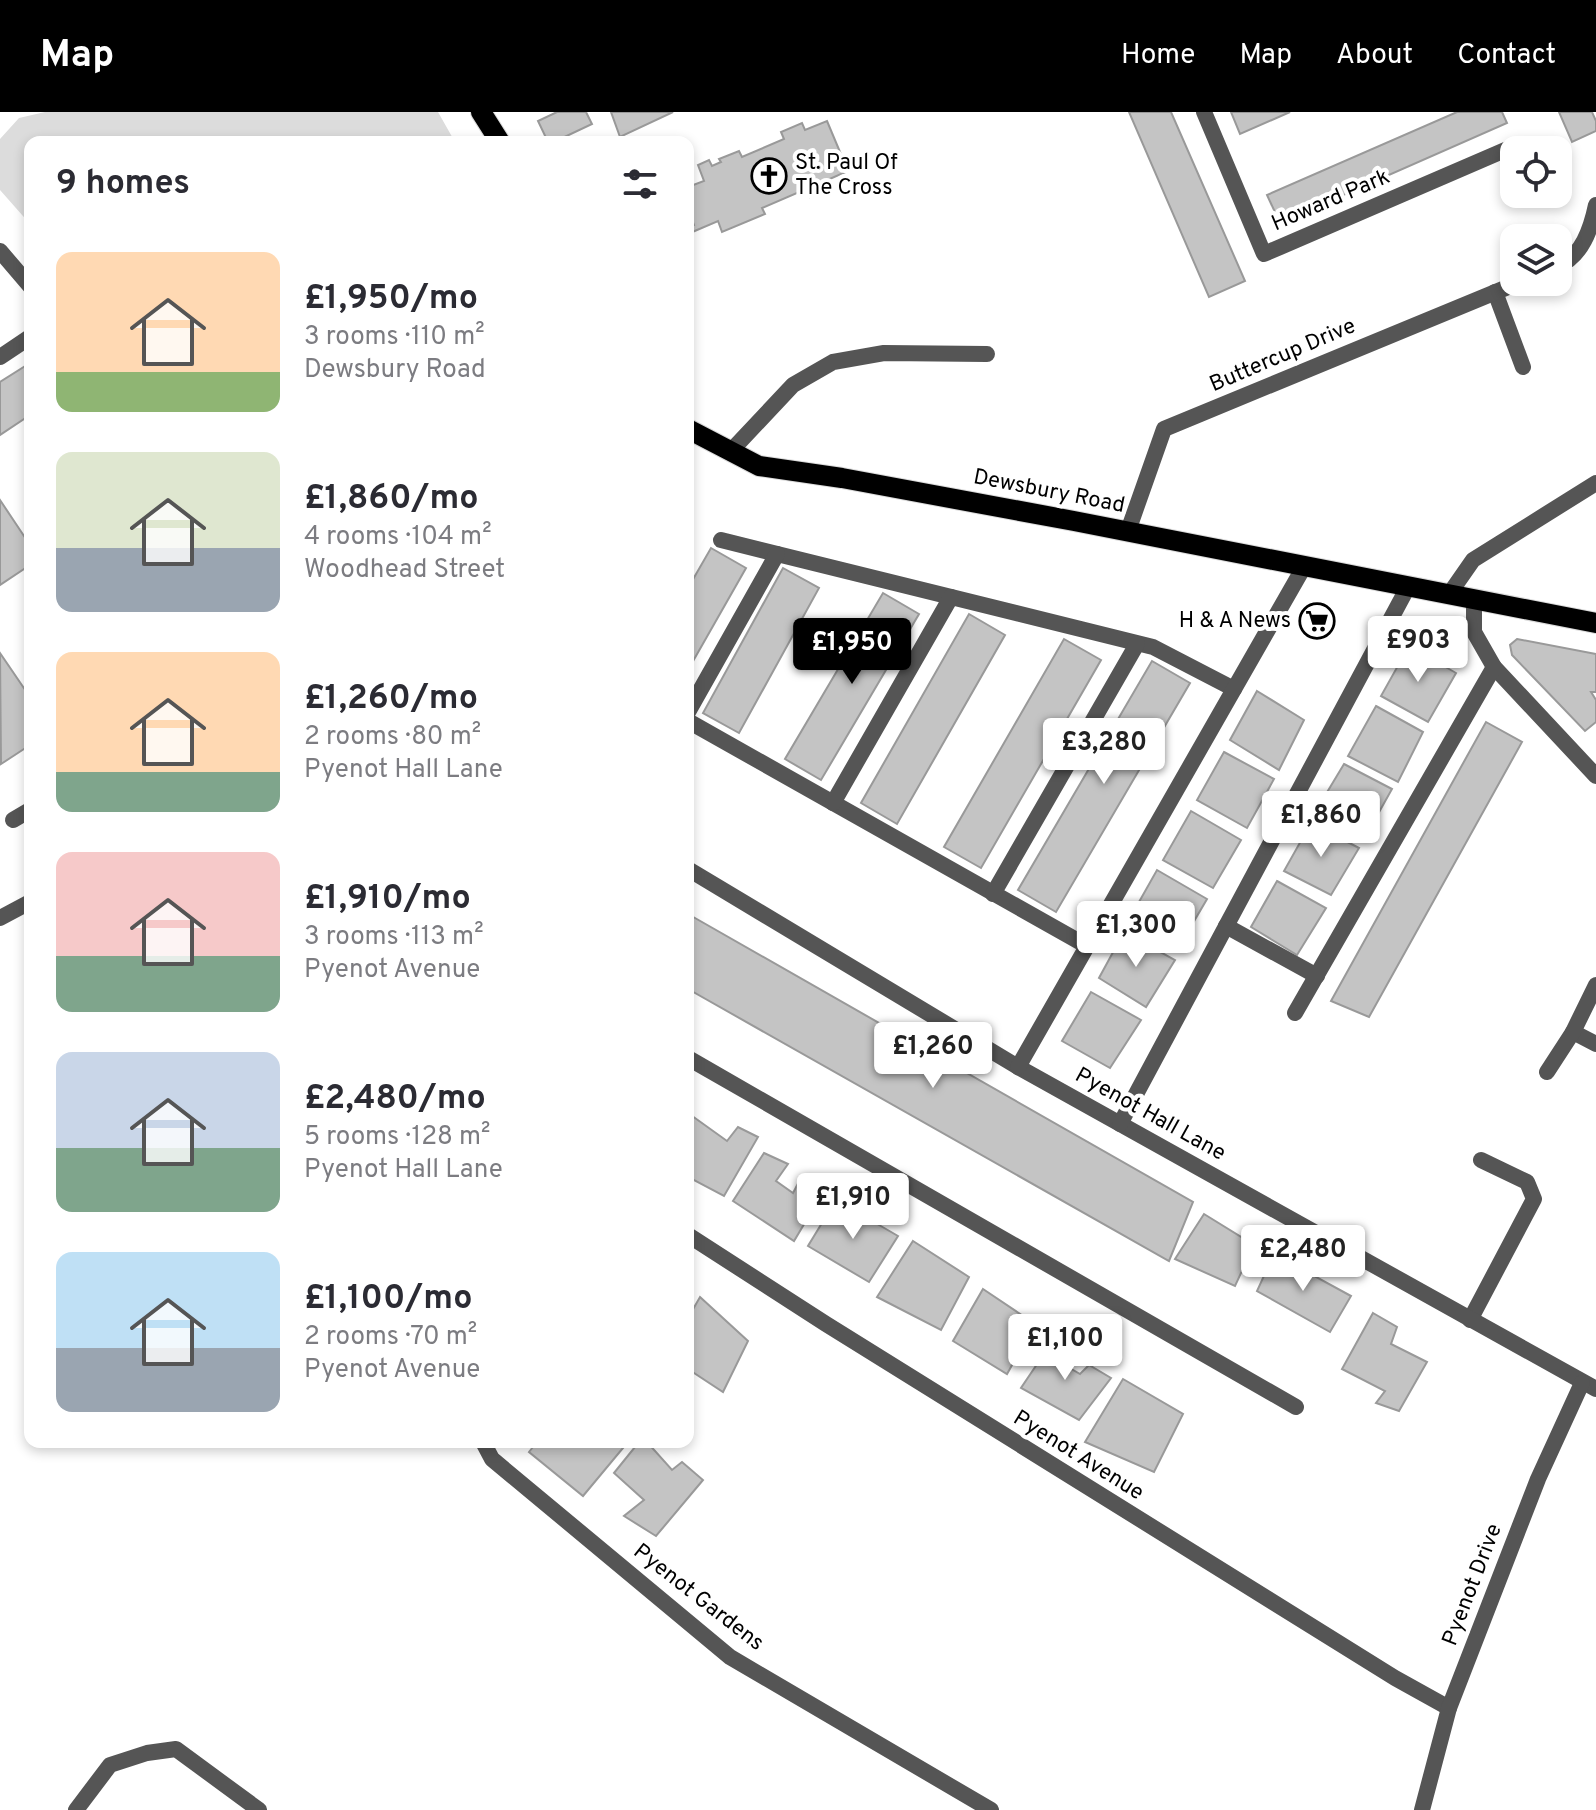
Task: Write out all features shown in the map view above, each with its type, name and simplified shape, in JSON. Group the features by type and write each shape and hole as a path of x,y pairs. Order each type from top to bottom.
{"main road":[{"path":"481,112 496,136"},
{"name":"Dewsbury Road","path":"694,436 759,466 842,478 1128,531 1596,623"}],"street":[{"name":"Howard Park","path":"1204,112 1264,254 1500,152"},
{"path":"1572,256 1590,234 1596,205"},
{"path":"0,251 24,279"},
{"name":"Buttercup Drive","path":"1128,531 1164,429 1500,290"},
{"path":"1495,292 1523,367"},
{"path":"0,357 24,341"},
{"path":"730,452 793,385 833,362 884,353 987,354"},
{"path":"1450,593 1473,560 1596,483"},
{"path":"721,540 1153,647 1234,689"},
{"path":"694,701 777,554"},
{"path":"1018,1067 1305,565"},
{"path":"1120,1124 1409,585"},
{"path":"833,803 951,597"},
{"path":"1474,598 1474,632 1494,667 1596,776"},
{"path":"993,894 1137,644"},
{"path":"1295,1013 1494,667"},
{"path":"694,724 1087,946"},
{"path":"13,820 24,814"},
{"name":"Pyenot Hall Lane","path":"694,873 1018,1067 1589,1386"},
{"path":"0,918 24,905"},
{"path":"1226,926 1317,976"},
{"path":"1547,1072 1573,1032 1596,985"},
{"path":"1573,1032 1596,1044"},
{"path":"694,1061 1296,1407"},
{"path":"1470,1320 1534,1199 1527,1182 1481,1160"},
{"name":"Pyenot Avenue","path":"694,1239 1381,1670 1449,1708"},
{"name":"Pyenot Drive","path":"1422,1810 1449,1708 1538,1479 1589,1386"},
{"name":"Pyenot Gardens","path":"486,1448 492,1459 730,1657 991,1810"},
{"path":"76,1810 110,1765 147,1753 176,1749 259,1810"}],"shaded area":[{"path":"45,112 438,112 452,136 24,136 24,217 0,190 0,139 19,118"}],"building":[{"path":"557,112 586,112 592,124 567,136 545,136 538,121"},
{"path":"611,112 673,112 622,136"},
{"path":"1129,112 1171,112 1245,281 1209,297"},
{"path":"1231,112 1290,112 1240,134"},
{"path":"1457,112 1502,112 1507,123 1280,223 1267,195"},
{"path":"1559,112 1592,112 1596,131 1572,142"},
{"name":"St. Paul Of The Cross","path":"827,121 848,171 825,181 829,189 810,197 806,189 762,208 765,214 722,232 718,221 694,231 694,185 704,181 698,165 709,160 712,166 721,162 719,159 739,151 742,157 784,139 781,132 802,123 805,130"},
{"path":"24,367 24,419 0,435 0,382"},
{"path":"0,500 24,536 24,569 0,585"},
{"path":"711,548 746,568 694,659 694,578"},
{"path":"783,568 819,588 739,733 703,713"},
{"path":"883,593 919,614 821,780 785,759"},
{"path":"969,614 1005,635 897,824 861,803"},
{"path":"1064,639 1101,660 981,868 944,847"},
{"path":"1517,639 1596,654 1596,692 1591,692 1596,700 1596,722 1585,731 1512,655 1510,645"},
{"path":"1409,646 1456,673 1428,722 1381,696"},
{"path":"0,653 24,688 24,749 1,764"},
{"path":"1152,661 1190,683 1056,912 1018,890"},
{"path":"1257,691 1304,720 1279,770 1230,740"},
{"path":"1376,706 1423,732 1398,782 1348,756"},
{"path":"1486,722 1522,742 1369,1017 1331,1001"},
{"path":"1224,752 1274,779 1247,828 1197,800"},
{"path":"1344,764 1392,789 1364,839 1317,809"},
{"path":"1191,811 1241,840 1213,888 1163,860"},
{"path":"1311,823 1359,848 1331,895 1284,871"},
{"path":"1157,870 1207,899 1179,947 1130,918"},
{"path":"1277,881 1326,908 1297,955 1251,927"},
{"path":"694,917 1193,1202 1169,1261 694,992"},
{"path":"1124,932 1175,960 1146,1007 1099,978"},
{"path":"1091,992 1141,1020 1110,1068 1062,1041"},
{"path":"694,1117 727,1141 738,1127 758,1137 724,1196 694,1180"},
{"path":"764,1153 788,1164 776,1181 793,1193 802,1176 825,1189 794,1241 733,1201"},
{"path":"836,1200 898,1236 869,1282 808,1246"},
{"path":"1204,1214 1254,1245 1235,1286 1175,1259"},
{"path":"913,1241 969,1277 941,1330 877,1297"},
{"path":"1274,1254 1351,1296 1330,1332 1257,1291"},
{"path":"983,1289 1035,1324 1007,1374 953,1341"},
{"path":"700,1297 748,1341 723,1392 694,1373 694,1308"},
{"path":"1373,1313 1397,1327 1391,1344 1427,1362 1399,1411 1376,1403 1385,1391 1342,1369"},
{"path":"1054,1339 1071,1350 1063,1364 1080,1374 1089,1365 1111,1378 1079,1420 1021,1388"},
{"path":"1123,1379 1183,1414 1154,1472 1085,1442"},
{"path":"532,1448 623,1448 583,1496 529,1452"},
{"path":"634,1448 652,1448 672,1470 682,1462 703,1480 656,1536 624,1516 644,1500 614,1473"}],"place":[{"name":"St. Paul Of The Cross","path":"769,176"},
{"name":"H & A News","path":"1317,621"}]}
